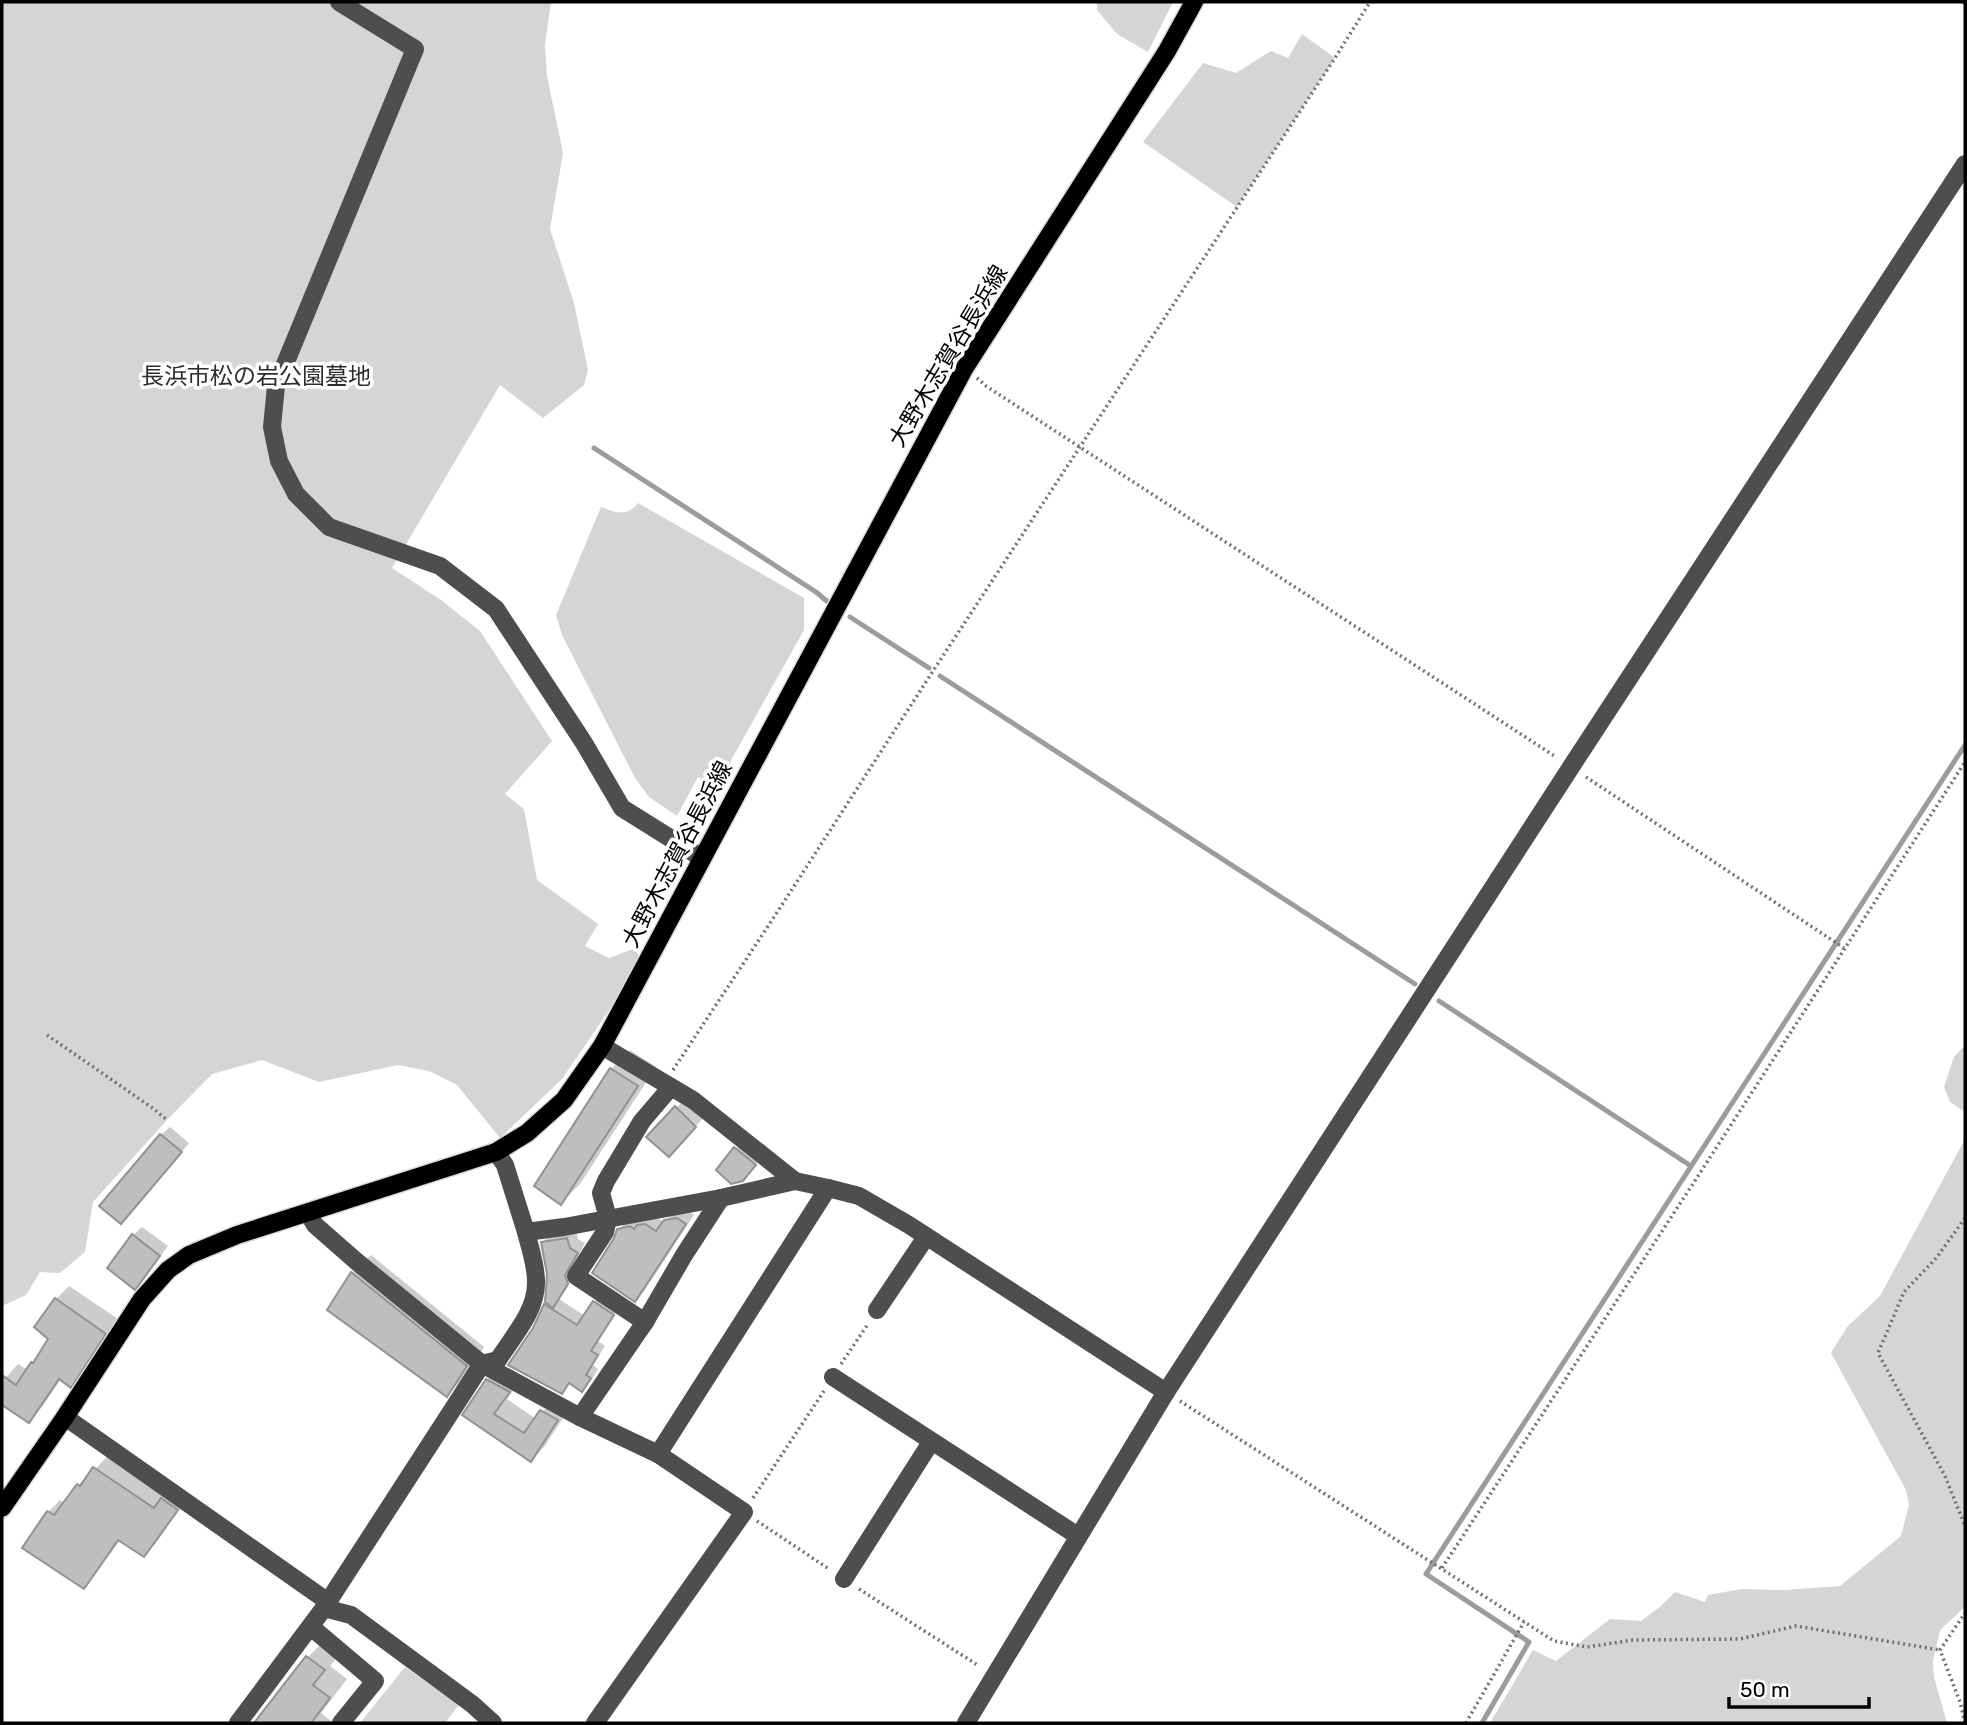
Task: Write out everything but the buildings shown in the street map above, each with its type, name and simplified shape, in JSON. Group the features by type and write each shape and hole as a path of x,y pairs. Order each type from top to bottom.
{"main road":[{"name":"大野木志賀谷長浜線","path":"2,1508 65,1418 142,1299 168,1270 189,1255 237,1235 496,1152 527,1133 564,1100 602,1046 964,369 1167,51 1194,2"}],"street":[{"path":"339,2 415,50 276,386 272,427 279,461 296,494 329,527 440,566 496,609 584,743 622,808 702,858"},
{"path":"966,1723 1166,1392 1570,767 1965,164"},
{"path":"602,1046 693,1100 795,1181"},
{"path":"645,1322 576,1276 605,1232 608,1218 601,1193 606,1181 667,1085"},
{"path":"239,1723 311,1627 482,1364 498,1360 529,1312 537,1279 526,1232 505,1165 496,1152"},
{"path":"526,1232 721,1198 795,1181 828,1188 859,1196 1166,1392"},
{"path":"658,1454 828,1188"},
{"path":"580,1418 645,1322 721,1198"},
{"path":"307,1213 315,1225 356,1261 482,1364 580,1418 658,1454 744,1512 595,1723"},
{"path":"877,1310 926,1237"},
{"path":"833,1377 1078,1536"},
{"path":"65,1418 326,1604 351,1615 472,1704 493,1723"},
{"path":"844,1579 931,1442"},
{"path":"311,1627 374,1681 341,1723"}],"path":[{"path":"667,1085 1370,2"},
{"path":"964,369 986,386 1844,948"},
{"path":"1442,1568 1965,762"},
{"path":"47,1035 167,1120"},
{"path":"1965,1217 1937,1257 1904,1292 1878,1353 1945,1476 1965,1526"},
{"path":"877,1310 744,1512 994,1675"},
{"path":"1166,1392 1554,1641 1587,1647 1633,1640 1740,1639 1796,1626 1940,1650"},
{"path":"1940,1650 1965,1613"},
{"path":"1466,1723 1524,1622"},
{"path":"1940,1650 1965,1723"}],"green space":[{"name":"長浜市松の岩公園墓地","path":"2,2 551,2 545,45 547,76 563,153 550,229 574,303 588,370 584,385 543,418 500,385 392,568 441,600 480,631 552,741 505,794 524,809 537,880 598,924 585,946 609,958 633,949 638,953 638,961 614,1003 562,1079 500,1138 457,1085 429,1071 398,1065 319,1082 262,1060 212,1074 93,1202 85,1252 60,1273 40,1272 26,1295 2,1306"},
{"path":"1097,2 1173,2 1148,52 1117,34 1097,10"},
{"path":"1302,34 1335,58 1237,207 1143,142 1203,63 1236,73 1271,51 1288,58"},
{"path":"638,503 804,598 804,630 716,787 698,777 677,816 649,797 635,778 562,635 556,615 601,507 625,512"},
{"path":"1965,1045 1965,1112 1950,1102 1944,1087 1954,1057"},
{"path":"1965,1139 1965,1607 1940,1630 1933,1661 1934,1677 1947,1723 1490,1723 1533,1650 1556,1661 1610,1619 1641,1621 1675,1592 1705,1602 1708,1595 1741,1589 1785,1590 1840,1586 1901,1536 1909,1505 1906,1490 1831,1353 1847,1327 1880,1296"},
{"path":"405,1667 459,1705 445,1723 360,1723"}],"waterway":[{"path":"594,448 829,603"},
{"path":"850,617 929,668"},
{"path":"940,676 1415,984"},
{"path":"1482,1723 1529,1642 1426,1574 1965,745"},
{"path":"1439,1001 1691,1166"}]}
